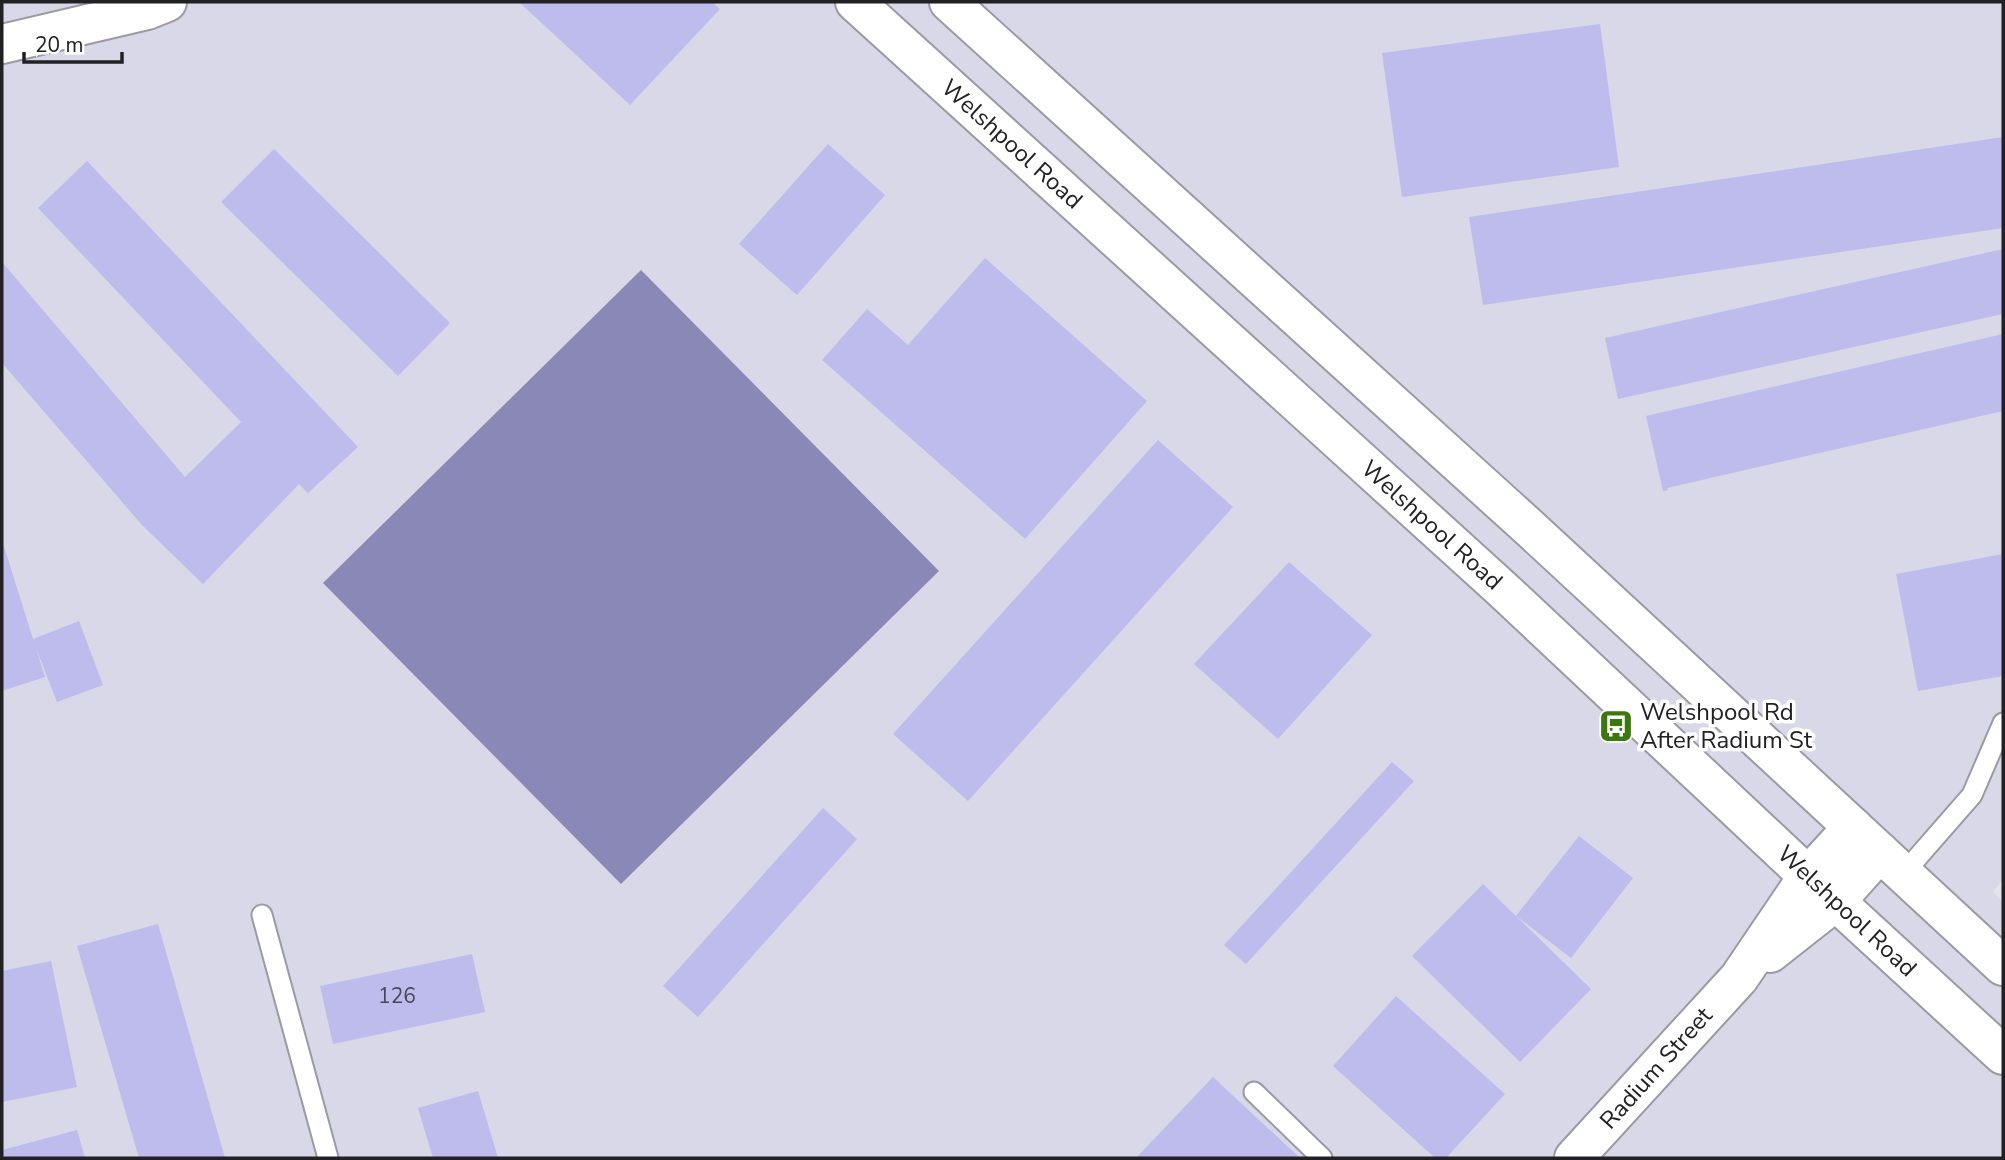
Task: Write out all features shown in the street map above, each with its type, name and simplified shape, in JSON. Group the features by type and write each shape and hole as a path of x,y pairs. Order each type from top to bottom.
{"main road":[{"path":"2,44 147,10 167,2"},
{"name":"Welshpool Road","path":"855,2 1502,589 2003,1055"},
{"path":"949,2 1534,532 2003,966"},
{"name":"Radium Street","path":"1574,1158 1822,888 1879,851"}],"lane":[{"path":"1879,851 1972,795 2003,723"},
{"path":"262,915 328,1158"},
{"path":"1254,1092 1322,1158"}],"shaded area":[{"path":"2,2 2003,2 2003,879 1993,892 2003,902 2003,1158 2,1158"}],"water":[{"path":"641,270 939,571 621,884 323,583"}],"building":[{"path":"519,2 712,2 720,9 630,105"},
{"path":"1600,24 1619,167 1402,197 1382,53"},
{"path":"2003,137 2003,228 1483,305 1469,217"},
{"path":"828,144 885,195 797,295 739,244"},
{"path":"274,149 450,323 398,376 221,202"},
{"path":"87,161 358,447 308,493 299,484 203,584 142,525 2,363 2,262 185,477 241,422 38,208"},
{"path":"2003,249 2003,314 1618,399 1605,338"},
{"path":"985,258 1147,401 1025,539 822,360 867,309 908,345"},
{"path":"2003,334 2003,411 1663,491 1646,416"},
{"path":"1158,440 1233,507 968,801 893,734"},
{"path":"2,540 33,639 79,621 103,685 57,702 36,648 45,677 2,691"},
{"path":"2003,554 2003,676 1918,691 1896,574"},
{"path":"1289,562 1372,635 1278,739 1194,664"},
{"path":"1392,762 1414,781 1246,964 1224,945"},
{"path":"823,808 857,839 698,1017 663,986"},
{"path":"1579,836 1633,878 1571,958 1516,916"},
{"path":"1483,884 1591,989 1520,1062 1412,956"},
{"path":"158,924 225,1158 139,1158 77,946"},
{"path":"472,954 485,1012 333,1044 320,986"},
{"path":"51,961 77,1087 2,1102 2,971"},
{"path":"1396,996 1505,1094 1446,1158 1435,1158 1333,1066"},
{"path":"1213,1077 1300,1158 1136,1158"},
{"path":"478,1091 498,1158 433,1158 418,1108"},
{"path":"77,1130 85,1158 2,1158 2,1150"}],"place":[{"name":"Welshpool Rd After Radium St","path":"1616,726"}]}
